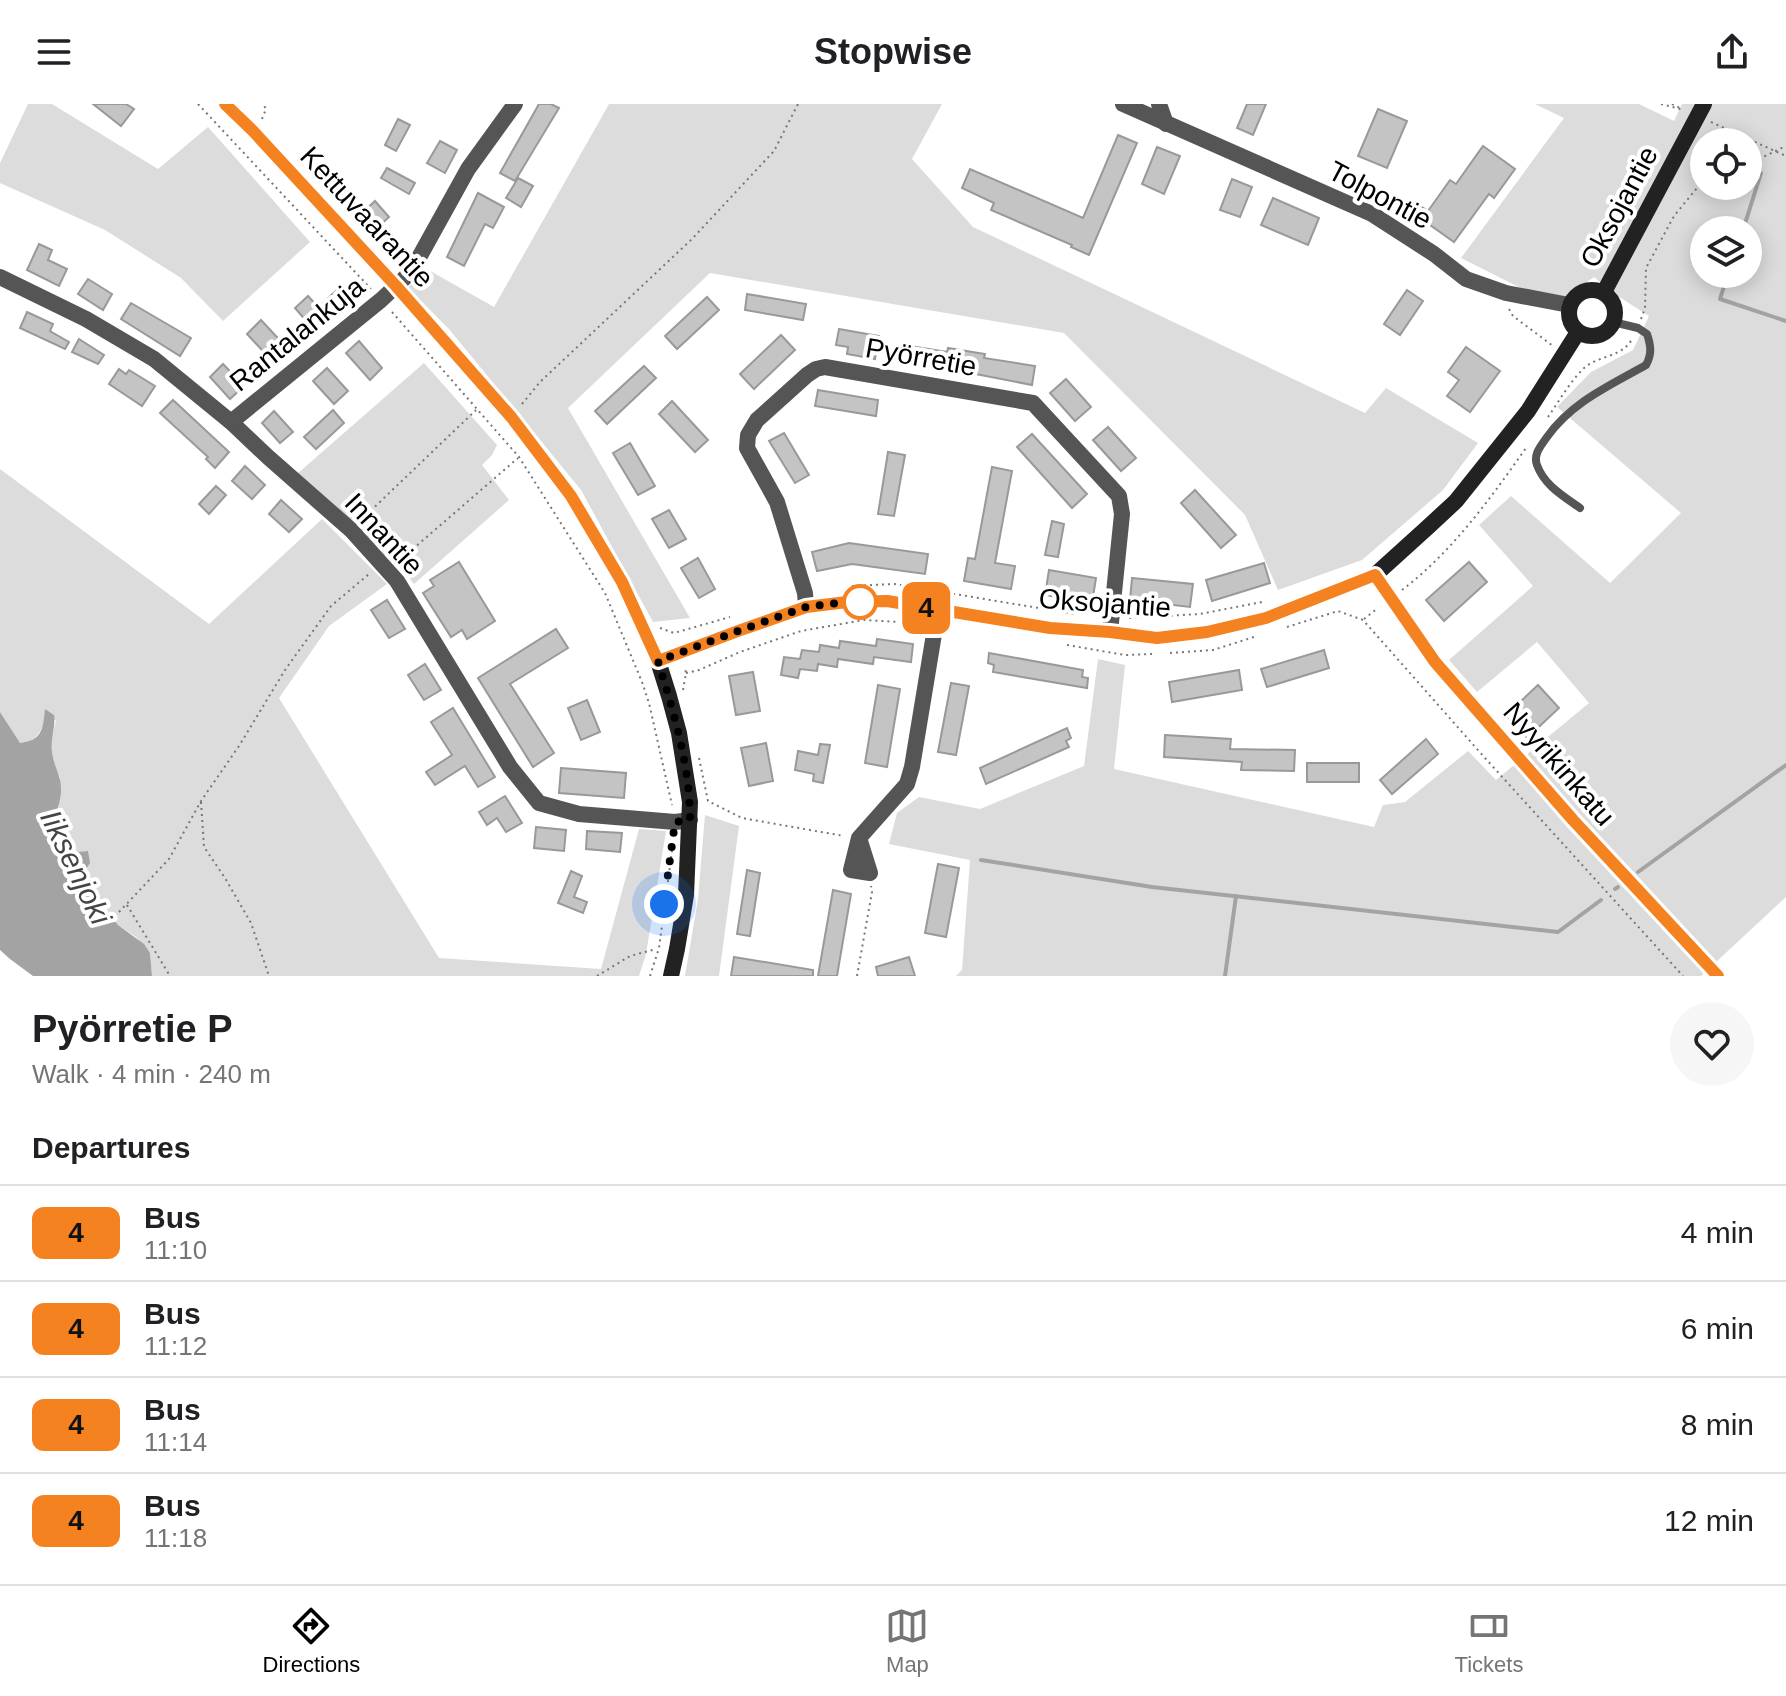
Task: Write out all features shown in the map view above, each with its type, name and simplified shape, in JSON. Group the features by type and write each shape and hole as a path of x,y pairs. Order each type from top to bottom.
{"street":[{"name":"Kettuvaarantie","path":"226,104 396,286 512,418 571,496 622,582 658,661 679,733 690,802 683,821 686,895 671,976"},
{"name":"Rantalankuja","path":"231,422 411,272 468,169 515,104"},
{"name":"Tolpontie","path":"1123,104 1372,214 1466,279 1506,293 1569,305"},
{"path":"1159,104 1166,124"},
{"name":"Oksojantie","path":"1604,292 1704,104"},
{"name":"Innantie","path":"0,277 86,319 154,359 231,422 351,530 397,581 510,767 539,803 579,814 683,821"},
{"path":"1584,290 1604,292 1613,304 1613,322 1600,335 1578,332 1569,320 1569,305 1584,290"},
{"name":"Oksojantie","path":"658,661 806,607 847,602 887,601 1050,628 1157,638 1207,632 1266,618 1375,575 1464,492 1528,411 1578,332"},
{"name":"Pyörretie","path":"806,607 805,593 777,502 747,448 748,435 757,420 807,375 825,367 1033,403 1119,496 1122,514 1110,632"},
{"name":"Nyyrikinkatu","path":"1375,575 1435,662 1573,820 1718,976"},
{"path":"870,873 851,870 859,838 907,784 938,610"}],"lane":[{"path":"1580,508 1553,489 1535,462 1537,451 1560,420 1577,405 1646,365 1650,357 1647,334 1638,328 1613,322"}],"path":[{"path":"198,104 381,300 519,457 605,593 642,682 683,821"},
{"path":"512,418 540,382 692,239 774,151 798,104"},
{"path":"1661,104 1685,110 1672,104"},
{"path":"1708,121 1786,156"},
{"path":"1762,158 1786,149"},
{"path":"1545,421 1583,369 1628,346 1645,308 1646,268 1674,216 1690,197"},
{"path":"1506,293 1513,316 1564,354"},
{"path":"351,530 477,409"},
{"path":"1529,444 1452,543 1426,571 1363,620 1683,976"},
{"path":"119,912 169,859 201,801 285,670 331,606 385,567 519,457"},
{"path":"679,653 686,673 683,690"},
{"path":"699,759 708,801 742,818 859,838"},
{"path":"201,801 204,847 251,923 269,976"},
{"path":"650,976 659,948 672,852"},
{"path":"857,976 872,892 870,873"},
{"path":"127,904 170,976"},
{"path":"597,976 630,956 659,948 677,949"}],"shaded area":[{"path":"28,104 52,104 158,169 208,127 310,242 223,321 181,278 105,230 0,183 0,163"},
{"path":"609,104 942,104 912,159 973,227 1365,413 1386,388 1478,443 1443,490 1362,560 1278,590 1245,515 1064,333 710,273 568,408 690,618 653,622 581,490 449,329 408,288 425,268 494,307"},
{"path":"1535,104 1639,104 1674,121 1682,104 1786,104 1786,897 1701,976 956,976 962,970 970,860 889,844 897,813 919,797 980,809 1084,766 1098,659 1125,665 1114,769 1374,827 1383,805 1405,802 1468,751 1496,780 1589,703 1537,642 1477,692 1449,660 1533,586 1479,525 1511,496 1610,583 1681,513 1557,407 1591,372 1633,350 1649,316 1594,277 1554,305 1461,258 1564,118"},
{"path":"424,363 497,445 482,465 509,500 414,584 389,552 382,557 297,474"},
{"path":"0,469 209,624 322,519 387,584 329,626 279,698 439,958 601,969 639,829 666,831 646,954 639,976 152,976 150,953 136,937 118,925 91,894 75,853 65,848 54,830 60,778 51,743 56,720 44,722 35,737 19,743 0,712"},
{"path":"705,815 739,826 719,976 685,976 698,899"}],"water":[{"name":"Iiksenjoki","path":"45,709 54,715 52,752 61,783 56,836 69,850 88,851 90,863 84,872 85,885 118,925 144,944 150,953 152,976 33,976 0,950 0,712 20,743 40,733"}],"building":[{"path":"93,104 126,104 134,109 121,126"},
{"path":"539,104 559,108 515,181 500,173"},
{"path":"1247,104 1266,104 1253,135 1237,128"},
{"path":"1378,109 1407,121 1387,168 1358,156"},
{"path":"398,119 410,125 396,151 385,145"},
{"path":"1118,135 1137,143 1089,255 991,210 994,203 962,188 970,169 1083,218"},
{"path":"440,141 457,150 445,173 427,163"},
{"path":"1483,146 1515,169 1494,198 1489,194 1454,242 1416,215 1422,207 1428,211 1450,180 1456,184"},
{"path":"1157,147 1180,156 1164,194 1142,184"},
{"path":"387,168 415,183 409,194 381,178"},
{"path":"518,178 533,186 521,207 506,198"},
{"path":"1232,179 1252,187 1240,217 1220,210"},
{"path":"478,193 504,207 493,228 485,224 464,266 447,257"},
{"path":"1273,198 1319,218 1308,245 1261,225"},
{"path":"375,201 389,217 376,229 362,213"},
{"path":"39,244 52,250 48,260 67,269 59,286 27,270"},
{"path":"88,279 112,294 103,310 78,294"},
{"path":"1407,290 1423,301 1400,335 1384,324"},
{"path":"336,291 346,303 315,331 295,308 308,296 318,307"},
{"path":"747,294 806,304 803,320 745,310"},
{"path":"707,297 719,310 677,349 665,336"},
{"path":"131,303 191,338 180,356 121,319"},
{"path":"27,312 53,324 50,331 69,342 65,349 20,328"},
{"path":"261,320 288,349 274,363 247,334"},
{"path":"839,329 879,336 875,359 847,354 848,347 836,345"},
{"path":"781,335 795,350 754,389 740,374"},
{"path":"79,339 104,355 98,364 72,352"},
{"path":"359,341 382,368 370,380 346,353"},
{"path":"904,345 947,352 948,348 985,354 984,358 1035,366 1032,385 929,365 901,363"},
{"path":"1466,347 1500,371 1470,412 1447,396 1459,380 1448,372"},
{"path":"223,364 244,386 230,399 210,377"},
{"path":"644,366 656,378 607,424 595,411"},
{"path":"327,368 348,391 334,404 313,381"},
{"path":"119,369 126,374 129,370 155,386 142,406 109,384"},
{"path":"1066,379 1091,407 1075,421 1050,393"},
{"path":"818,390 878,400 876,416 815,406"},
{"path":"173,400 229,452 215,468 206,459 208,457 160,413"},
{"path":"672,401 708,440 695,452 659,414"},
{"path":"333,410 344,423 316,449 304,437"},
{"path":"274,411 293,432 280,443 262,423"},
{"path":"1108,427 1136,458 1121,471 1093,440"},
{"path":"784,433 809,475 795,483 769,441"},
{"path":"1032,434 1087,494 1072,508 1017,447"},
{"path":"630,443 655,486 638,495 613,453"},
{"path":"888,452 905,455 894,516 878,514"},
{"path":"245,466 265,485 252,499 232,481"},
{"path":"992,467 1012,471 995,563 1015,566 1011,589 964,581 968,558 975,559"},
{"path":"216,486 226,495 209,514 199,504"},
{"path":"1195,490 1236,535 1221,548 1181,503"},
{"path":"281,500 302,519 289,532 269,514"},
{"path":"669,510 686,539 669,548 652,519"},
{"path":"1052,521 1064,524 1058,557 1045,555"},
{"path":"849,543 928,554 925,574 852,564 817,571 812,552"},
{"path":"698,558 715,589 699,598 681,568"},
{"path":"459,562 495,621 467,639 462,630 451,637 423,593 434,586 430,580"},
{"path":"1469,562 1487,582 1444,621 1426,600"},
{"path":"1264,563 1270,583 1212,601 1206,580"},
{"path":"1049,570 1096,578 1092,603 1045,595"},
{"path":"1132,578 1193,584 1190,607 1130,600"},
{"path":"387,600 405,629 389,638 371,610"},
{"path":"556,629 568,648 510,684 554,753 533,767 478,678"},
{"path":"877,639 913,644 911,662 874,657 873,664 838,659 837,667 818,664 817,671 800,669 798,678 781,675 784,657 800,659 802,650 819,652 820,645 839,648 840,641 876,646"},
{"path":"1324,650 1329,668 1267,687 1261,669"},
{"path":"989,653 1083,670 1082,677 1088,678 1087,688 993,672 994,665 988,663"},
{"path":"425,664 441,690 424,700 408,675"},
{"path":"1239,670 1242,690 1172,702 1169,682"},
{"path":"753,672 760,711 736,715 729,676"},
{"path":"951,683 969,686 956,755 938,752"},
{"path":"878,685 900,689 887,767 865,763"},
{"path":"1538,685 1559,708 1527,738 1506,715"},
{"path":"587,700 600,732 581,740 568,708"},
{"path":"453,708 495,777 478,787 465,766 435,785 426,772 452,755 431,722"},
{"path":"1067,728 1071,738 1066,741 1069,747 986,784 980,768"},
{"path":"1165,735 1231,739 1230,749 1295,750 1294,771 1241,770 1242,762 1164,757"},
{"path":"1426,739 1438,754 1392,794 1380,780"},
{"path":"766,743 773,781 749,786 741,748"},
{"path":"820,744 830,745 823,783 813,781 814,774 795,770 798,751 818,755"},
{"path":"1307,763 1359,763 1359,782 1307,782"},
{"path":"561,768 626,773 624,798 559,793"},
{"path":"505,796 522,823 506,832 497,818 487,825 479,812"},
{"path":"536,827 566,830 564,851 534,848"},
{"path":"587,831 622,833 620,852 586,849"},
{"path":"938,864 959,868 946,937 925,933"},
{"path":"747,870 760,873 750,936 737,934"},
{"path":"571,871 582,876 574,897 587,902 583,913 558,903"},
{"path":"833,890 851,894 837,976 818,976"},
{"path":"734,957 813,970 813,976 731,976"},
{"path":"909,957 915,976 878,976 876,967"}],"waterway":[{"path":"1747,216 1752,200"},
{"path":"1724,288 1720,299 1786,321"},
{"path":"1638,872 1786,765"},
{"path":"981,860 1152,887 1558,932 1601,900"},
{"path":"1225,976 1236,896"}],"bus line":[{"name":"4","path":"225,104 396,286 512,418 571,496 622,582 658,661 806,607 847,602 887,601 1050,628 1157,638 1207,632 1266,618 1375,575 1435,662 1573,820 1718,976"}],"route":[{"path":"664,904 675,822 690,820 690,802 679,733 658,661 806,607 867,602 860,602"}]}
